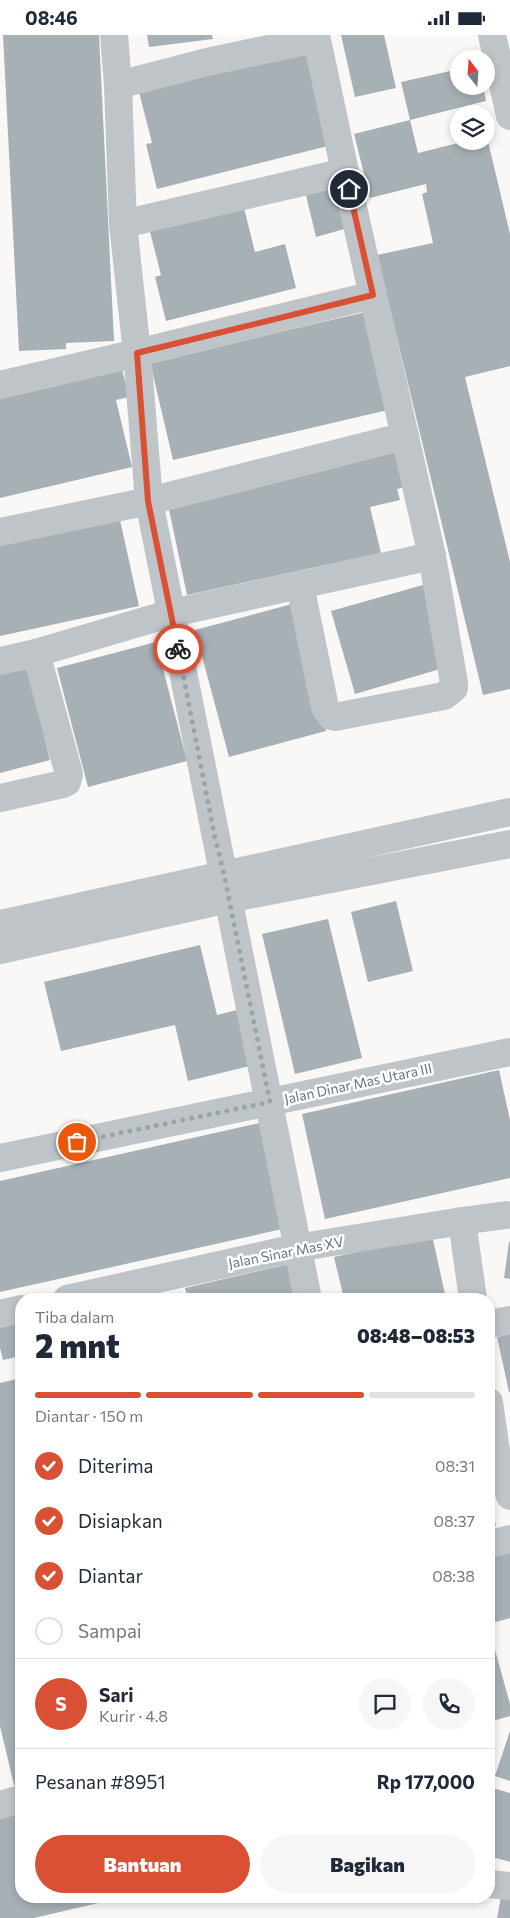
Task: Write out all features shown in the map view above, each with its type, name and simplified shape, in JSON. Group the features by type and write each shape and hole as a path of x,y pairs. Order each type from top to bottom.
{"street":[{"path":"114,35 118,85 123,224 137,353 148,501 270,1102 296,1248 307,1293"},
{"path":"492,35 510,115"},
{"path":"118,85 316,37 432,556 454,688 444,696 335,717 331,716 326,707 300,585"},
{"path":"123,224 345,172"},
{"path":"1,379 137,353 373,295"},
{"path":"0,533 148,501 404,436"},
{"path":"0,661 36,653 172,613 432,556"},
{"path":"0,799 63,784 67,782 69,774 36,653"},
{"path":"0,950 226,887 510,812"},
{"path":"0,924 226,887 510,844"},
{"name":"Jalan Dinar Mas Utara III","path":"0,1158 510,1052"},
{"name":"Jalan Sinar Mas XV","path":"120,1293 165,1288 296,1248 506,1215"},
{"path":"462,1221 472,1293"},
{"path":"0,1314 15,1310"},
{"path":"495,1323 510,1319"},
{"path":"495,1424 504,1457 510,1495"},
{"path":"495,1543 510,1539"},
{"path":"0,1805 15,1801"},
{"path":"495,1884 510,1885"}],"building":[{"path":"3,35 99,35 114,341 66,343 66,349 19,351"},
{"path":"147,35 212,35 213,39 149,47"},
{"path":"341,35 384,35 396,88 355,97"},
{"path":"309,50 332,145 157,189 146,144 152,143 139,92"},
{"path":"450,71 450,95 485,95 486,101 470,105 450,105 450,110 410,120 401,82"},
{"path":"410,120 418,153 450,145 450,150 490,150 510,234 510,366 465,377 510,562 510,689 483,695 377,255 433,243 422,194 427,192 426,184 370,198 354,134"},
{"path":"336,179 348,228 316,237 304,187"},
{"path":"242,200 255,252 285,244 296,288 166,321 155,277 161,275 148,224"},
{"path":"366,312 388,410 173,460 150,362"},
{"path":"122,369 129,397 116,400 132,467 0,498 0,398"},
{"path":"400,449 409,486 397,489 400,500 370,507 381,553 187,595 167,500"},
{"path":"118,511 139,606 0,636 0,536"},
{"path":"423,585 447,667 355,694 331,611"},
{"path":"292,604 326,731 229,757 195,630"},
{"path":"156,642 187,761 88,787 57,668"},
{"path":"28,668 50,760 0,773 0,675"},
{"path":"396,901 413,971 368,982 351,912"},
{"path":"328,919 362,1058 295,1074 262,934"},
{"path":"200,945 217,1015 245,1008 258,1064 188,1081 175,1025 61,1051 44,982"},
{"path":"499,1070 510,1120 510,1178 325,1219 302,1114"},
{"path":"264,1122 287,1228 0,1292 0,1181"},
{"path":"432,1235 445,1293 343,1293 334,1257"},
{"path":"510,1242 510,1279 504,1278"},
{"path":"289,1264 296,1293 186,1293 185,1288"},
{"path":"15,1320 15,1357 3,1360 0,1348 0,1324"},
{"path":"510,1334 510,1392 509,1392 497,1337"},
{"path":"15,1379 14,1785 0,1726 0,1383"},
{"path":"510,1546 510,1618 495,1622 495,1550"},
{"path":"495,1650 510,1704 510,1716 495,1720"},
{"path":"510,1731 510,1781 495,1776"},
{"path":"495,1789 510,1793 510,1862 495,1858"},
{"path":"15,1811 15,1903 98,1903 34,1918 0,1918 0,1815"},
{"path":"502,1891 510,1892 510,1918 497,1918"}],"way so far":[{"path":"77,1142 270,1102 178,649"}],"route":[{"path":"178,649 148,501 137,353 373,295 349,189"}]}
